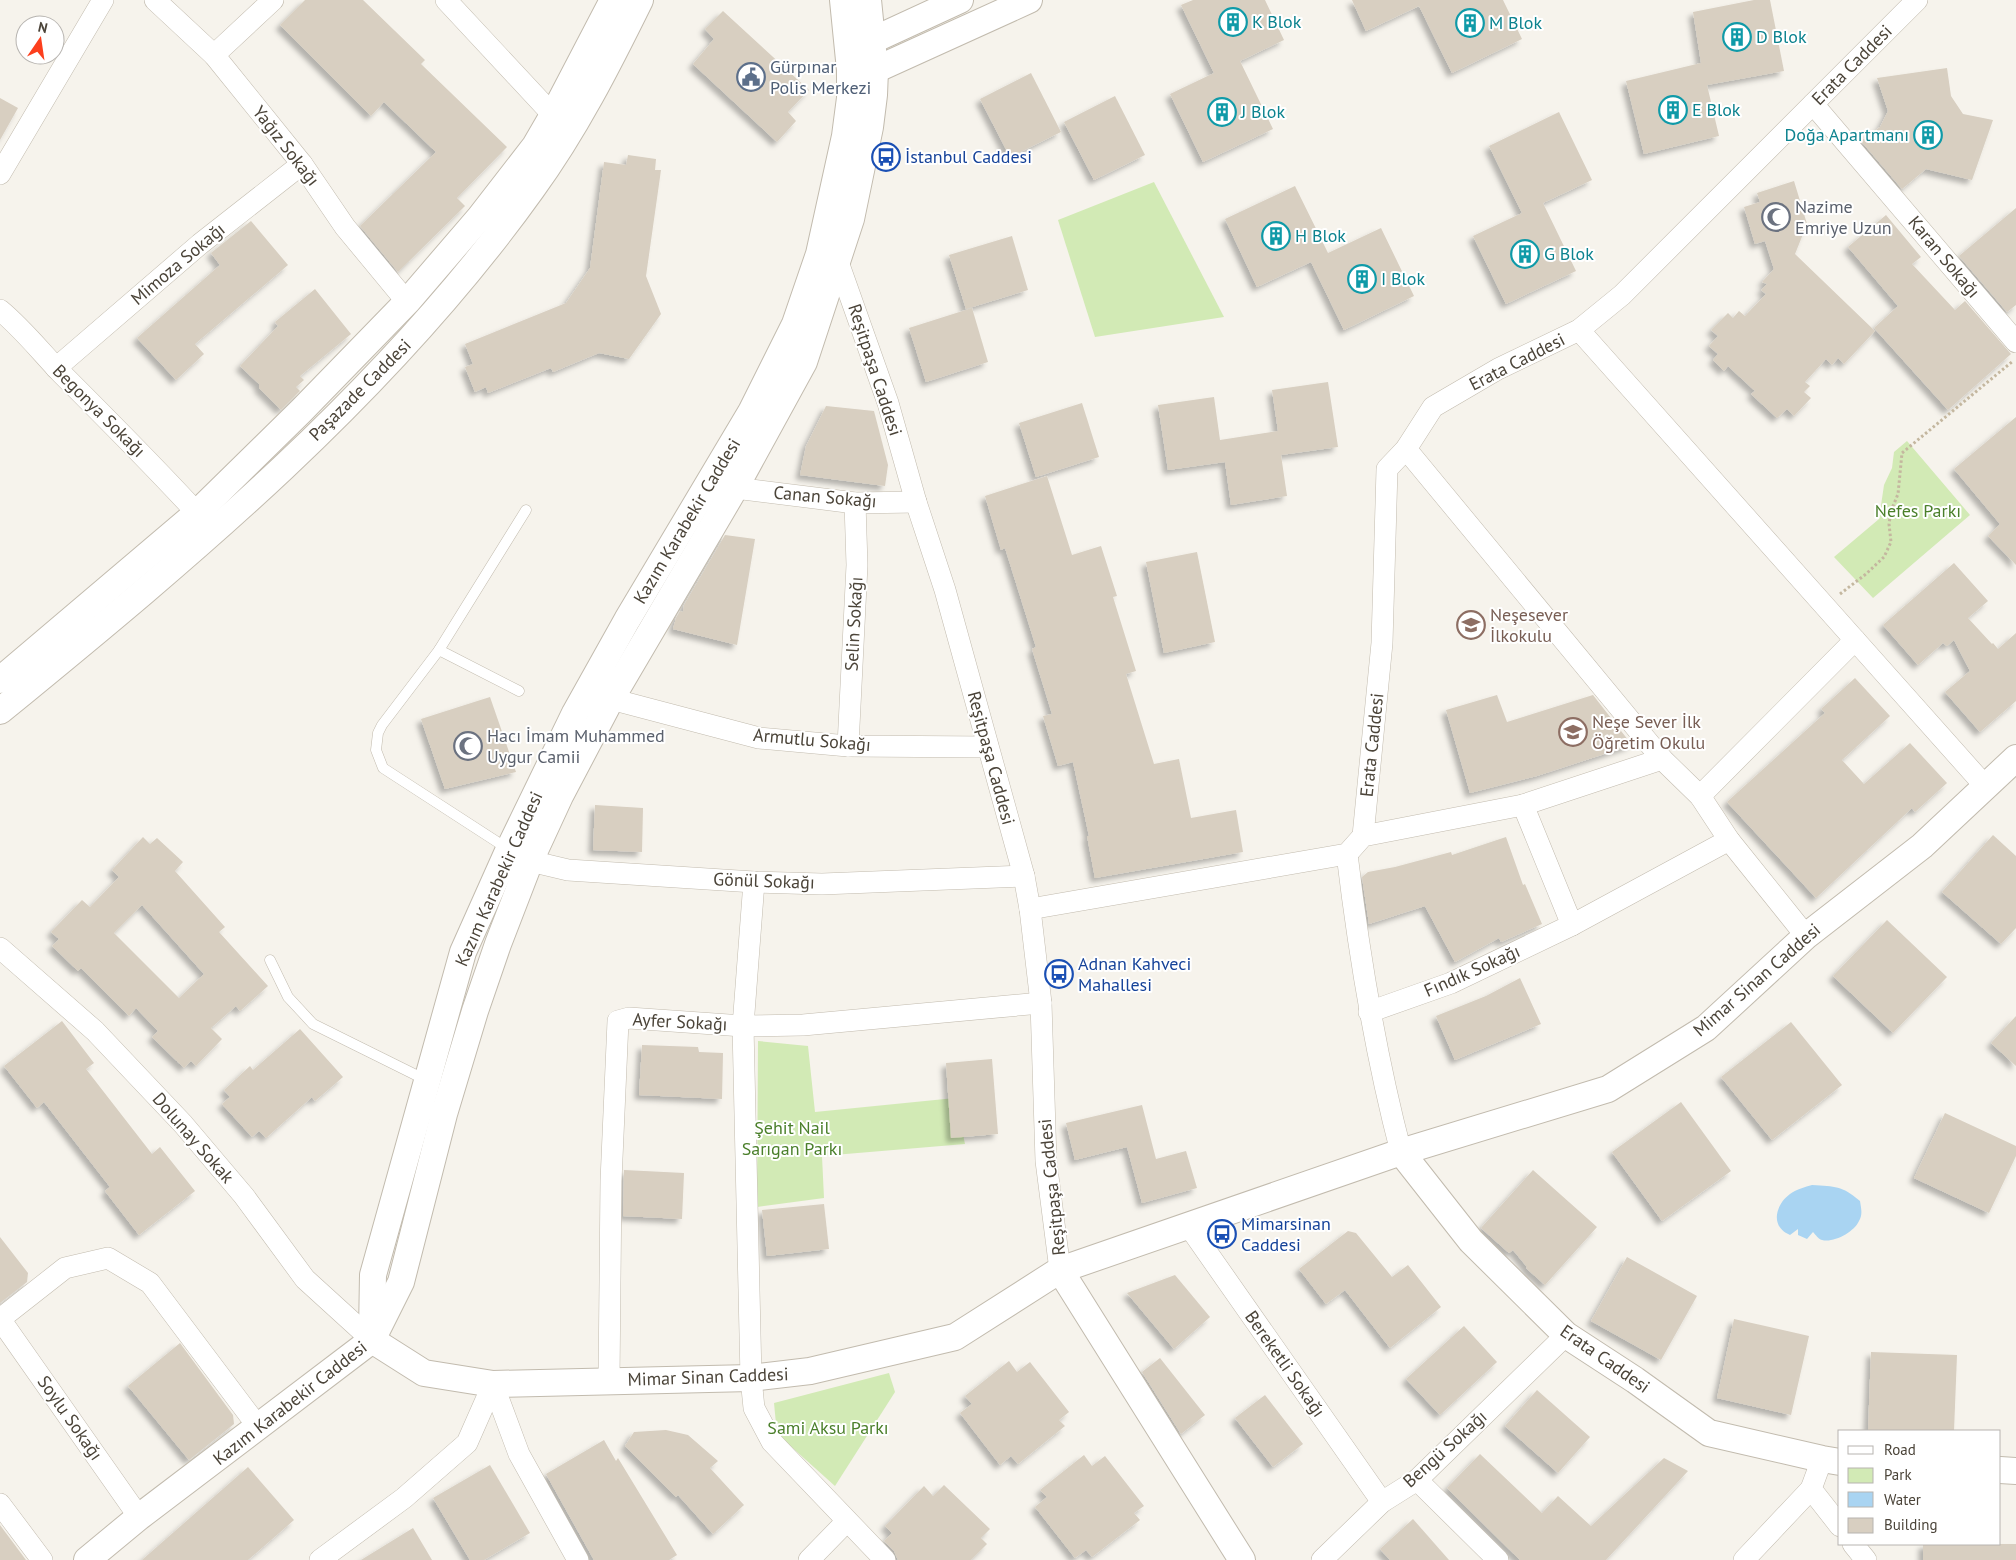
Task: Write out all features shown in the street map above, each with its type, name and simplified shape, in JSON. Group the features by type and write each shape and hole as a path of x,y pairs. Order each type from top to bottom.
{"street":[{"path":"0,174 103,0"},
{"name":"Yağız Sokağı","path":"155,0 214,55 302,164 345,227 407,302"},
{"path":"214,55 273,0"},
{"path":"446,0 553,114"},
{"name":"Paşazade Caddesi","path":"0,711 145,591 301,412 407,302 480,217 535,146 612,0"},
{"name":"Paşazade Caddesi","path":"0,680 323,429 423,326 464,279 533,189 573,128 640,0"},
{"name":"Kazım Karabekir Caddesi","path":"87,1560 139,1517 259,1428 372,1340 373,1275 463,952 520,855 575,713 751,412 829,258 850,98 858,63 843,0"},
{"path":"868,0 873,41"},
{"path":"858,63 873,41 960,0"},
{"path":"858,63 1029,0"},
{"name":"Erata Caddesi","path":"1363,836 1382,643 1387,469 1406,449 1433,407 1498,369 1579,330 1622,295 1917,0"},
{"name":"Karan Sokağı","path":"1813,104 2016,342"},
{"name":"Mimoza Sokağı","path":"56,368 200,244 302,164"},
{"path":"372,1340 401,1282 444,1114 498,944 520,855 560,796 611,698 735,488 804,362 829,258"},
{"name":"Reşitpaşa Caddesi","path":"829,258 888,402 916,502 945,590 1024,876 1030,908 1041,1003 1046,1161 1060,1270"},
{"path":"407,302 423,326"},
{"name":"Begonya Sokağı","path":"0,310 18,325 56,368 155,468 204,523"},
{"path":"1579,330 1985,786"},
{"path":"1406,449 1662,759 1700,796 1729,840 1806,936"},
{"name":"Canan Sokağı","path":"735,488 855,503 916,502"},
{"name":"Selin Sokağı","path":"848,746 857,565 855,503"},
{"path":"1700,796 1855,640"},
{"name":"Armutlu Sokağı","path":"611,698 759,738 848,746 988,747"},
{"name":"Mimar Sinan Caddesi","path":"372,1340 424,1373 493,1384 751,1378 810,1371 955,1337 1060,1270 1401,1152 1608,1089 1706,1028 1806,936 1922,846 2016,758"},
{"path":"1030,908 1347,854 1363,836 1524,805 1662,759"},
{"path":"1524,805 1572,925"},
{"name":"Fındık Sokağı","path":"1369,1012 1451,983 1572,925 1729,840"},
{"path":"1347,854 1369,1012 1385,1090 1401,1152"},
{"name":"Gönül Sokağı","path":"520,855 568,870 754,882 822,884 1024,876"},
{"path":"754,882 743,1026 751,1378 754,1408 772,1442 885,1560"},
{"name":"Dolunay Sokak","path":"0,948 95,1032 183,1124 244,1196 304,1279 372,1340"},
{"name":"Ayfer Sokağı","path":"609,1381 612,1181 618,1021 629,1018 743,1026 802,1025 1041,1003"},
{"name":"Erata Caddesi","path":"1401,1152 1471,1241 1566,1335 1635,1380 1709,1433 1831,1461"},
{"name":"Bereketli Sokağı","path":"1188,1226 1382,1502"},
{"path":"0,1319 65,1268 108,1258 150,1283 259,1428"},
{"path":"1060,1270 1242,1560"},
{"name":"Soylu Sokağı","path":"0,1319 139,1517"},
{"name":"Bengü Sokağı","path":"1322,1560 1382,1502 1416,1480 1566,1335"},
{"path":"320,1560 404,1498 467,1443 493,1384"},
{"path":"493,1384 519,1454 578,1560"},
{"path":"1744,1560 1811,1489 1831,1461"},
{"path":"2001,1470 2016,1471"},
{"path":"1416,1480 1498,1560"},
{"path":"1811,1489 1838,1523"},
{"path":"0,1504 42,1560"},
{"path":"809,1560 847,1521"},
{"path":"1854,1545 1866,1560"}],"lane":[{"path":"520,855 383,768 379,760 376,742 382,725 439,650 526,510"},
{"path":"439,650 519,691"},
{"path":"270,960 288,997 313,1024 427,1080"}],"path":[{"path":"1824,606 1866,574 1884,557 1891,542 1889,524 1891,511 1898,494 1902,453 2016,359"}],"green space":[{"path":"1154,182 1224,317 1095,337 1058,220"},
{"name":"Nefes Parkı","path":"1907,441 1970,515 1873,598 1834,557 1879,519 1884,485 1892,468 1894,452"},
{"name":"Şehit Nail Sarıgan Parkı","path":"758,1041 808,1046 815,1112 955,1098 965,1144 822,1156 824,1198 757,1207"},
{"name":"Sami Aksu Parkı","path":"889,1373 895,1392 835,1486 777,1434 774,1403"}],"water":[{"path":"1812,1185 1843,1189 1860,1201 1861,1216 1853,1229 1838,1238 1822,1240 1813,1232 1807,1239 1798,1235 1798,1229 1790,1235 1779,1227 1777,1216 1781,1204 1793,1192"}],"building":[{"path":"305,0 363,0 425,60 421,64 507,147 457,198 465,206 398,272 360,226 436,152 384,102 371,116 280,25"},
{"path":"1193,0 1265,0 1284,40 1240,61 1273,129 1203,162 1170,94 1214,73 1181,5"},
{"name":"M Blok","path":"1352,0 1503,0 1522,39 1452,73 1419,6 1366,31"},
{"path":"1754,0 1770,0 1784,71 1707,85 1719,136 1644,154 1626,81 1701,63 1693,12"},
{"name":"Gürpınar Polis Merkezi","path":"723,11 809,90 788,112 796,121 777,142 693,64 714,39 705,29"},
{"name":"Doğa Apartmanı","path":"1947,68 1951,96 1963,114 1993,120 1972,180 1926,169 1902,189 1861,141 1880,127 1888,111 1877,78"},
{"path":"1031,73 1061,132 1010,157 980,99"},
{"path":"1115,96 1145,155 1094,180 1064,122"},
{"path":"0,98 18,108 0,140"},
{"path":"1559,112 1592,180 1543,203 1576,271 1506,304 1473,236 1522,213 1489,146"},
{"path":"628,155 656,159 655,170 661,170 646,276 661,314 629,359 599,353 553,372 551,368 488,393 486,387 475,392 465,367 473,364 465,344 566,303 590,268 604,162 626,165"},
{"path":"1794,181 1807,224 1795,254 1875,331 1844,364 1838,358 1832,365 1826,359 1805,382 1810,386 1804,392 1811,398 1794,416 1787,409 1777,418 1751,394 1755,391 1728,366 1724,371 1713,360 1718,354 1709,346 1718,336 1711,330 1728,313 1733,318 1739,311 1745,316 1766,294 1761,290 1767,284 1762,282 1774,269 1765,241 1755,244 1744,207 1760,202 1757,193"},
{"path":"1295,186 1328,253 1381,228 1414,296 1344,330 1311,262 1257,287 1225,219"},
{"path":"2016,208 2016,305 2007,312 1959,256"},
{"path":"1886,215 1921,257 1912,264 1955,310 1965,301 2011,354 1948,410 1874,328 1898,306 1848,247"},
{"path":"251,221 288,265 195,344 204,354 176,380 137,338 220,265 211,253"},
{"path":"1012,236 1028,290 966,309 949,255"},
{"path":"315,289 351,334 300,376 304,380 296,387 300,391 281,410 259,388 259,384 240,366 278,326 275,322"},
{"path":"972,308 988,362 926,382 909,328"},
{"path":"1328,382 1338,447 1281,455 1287,496 1231,505 1225,462 1168,470 1158,405 1214,397 1220,440 1278,431 1272,390"},
{"path":"1082,403 1099,457 1036,477 1019,423"},
{"path":"826,406 874,411 888,465 885,486 800,475 806,446"},
{"path":"2016,417 2016,565 1988,536 2000,524 1954,469"},
{"path":"1047,476 1072,555 1101,546 1117,596 1113,597 1136,671 1126,674 1154,764 1179,759 1191,818 1236,810 1243,852 1095,878 1087,836 1089,836 1073,762 1058,766 1043,716 1052,714 1032,649 1036,647 1005,548 1001,550 985,496"},
{"path":"725,535 755,539 737,645 673,629 676,618 680,611 683,612 684,605"},
{"path":"1197,552 1215,642 1164,653 1146,562"},
{"path":"1954,563 1988,601 1968,618 1998,649 2016,633 2016,701 1980,732 1945,692 1970,671 1954,640 1947,646 1943,643 1918,665 1883,625"},
{"path":"1855,678 1890,716 1842,760 1864,784 1910,743 1947,783 1915,812 1912,808 1816,898 1727,802 1825,713 1821,709"},
{"path":"1497,695 1507,722 1593,695 1632,745 1537,776 1470,793 1446,710"},
{"name":"Hacı İmam Muhammed Uygur Camii","path":"490,697 516,772 445,789 421,719"},
{"path":"595,805 643,808 642,852 593,850"},
{"path":"1993,835 2016,856 2016,928 2001,944 1942,892"},
{"path":"143,837 150,844 157,838 183,862 175,871 225,927 219,932 268,986 240,1011 236,1006 211,1028 222,1039 196,1066 191,1061 184,1068 152,1037 158,1031 136,1008 129,1016 81,968 78,971 52,946 59,939 51,932 82,900 90,907 119,877 112,870","holes":["142,905 204,974 179,998 114,933"]},
{"path":"1506,837 1523,885 1525,884 1542,924 1501,942 1499,938 1455,962 1425,906 1369,924 1362,877 1368,872 1451,852 1452,855"},
{"path":"1887,920 1947,977 1893,1033 1833,976"},
{"path":"1520,978 1541,1024 1455,1060 1436,1016 1486,996"},
{"path":"2016,1016 2016,1066 1991,1043"},
{"path":"62,1021 94,1063 86,1069 152,1154 160,1147 195,1191 139,1235 105,1191 110,1187 44,1102 37,1108 4,1066"},
{"path":"1791,1022 1842,1085 1772,1140 1721,1077"},
{"path":"300,1029 343,1077 315,1101 312,1097 266,1138 259,1131 252,1137 222,1104 230,1097 224,1090 250,1066 253,1070"},
{"path":"642,1045 698,1047 699,1052 723,1053 722,1099 639,1095"},
{"path":"992,1059 998,1134 951,1138 946,1063"},
{"path":"1681,1102 1731,1171 1662,1221 1612,1152"},
{"path":"1142,1105 1156,1159 1186,1151 1197,1188 1142,1203 1127,1147 1075,1160 1066,1123"},
{"path":"1945,1113 2016,1146 2016,1156 1989,1213 1914,1178"},
{"path":"624,1170 684,1173 682,1219 623,1216"},
{"path":"1533,1170 1597,1227 1545,1285 1526,1268 1513,1250 1509,1253 1481,1228"},
{"path":"824,1204 829,1249 767,1256 762,1210"},
{"path":"1348,1231 1356,1233 1392,1277 1408,1265 1441,1307 1390,1348 1345,1290 1326,1304 1299,1269"},
{"path":"0,1237 28,1273 27,1282 0,1303"},
{"path":"1627,1257 1697,1296 1661,1360 1591,1321"},
{"path":"1175,1275 1210,1317 1174,1349 1127,1293"},
{"path":"1734,1319 1809,1336 1791,1415 1717,1398"},
{"path":"1464,1326 1497,1362 1440,1415 1406,1379"},
{"path":"180,1343 233,1415 234,1424 189,1460 128,1386"},
{"path":"1871,1352 1957,1355 1954,1430 1868,1430"},
{"path":"1160,1358 1205,1415 1181,1434 1142,1372"},
{"path":"1009,1361 1017,1372 1030,1362 1069,1412 1059,1420 1065,1426 1018,1464 1011,1456 1000,1465 960,1413 972,1404 965,1396"},
{"path":"1537,1390 1590,1437 1558,1473 1505,1426"},
{"path":"1265,1395 1303,1444 1273,1467 1235,1418"},
{"path":"666,1430 688,1435 718,1461 710,1468 744,1505 713,1534 678,1495 676,1497 625,1446 634,1432"},
{"path":"604,1440 616,1461 618,1458 677,1555 669,1560 594,1560 546,1474"},
{"path":"1480,1454 1542,1513 1558,1496 1591,1526 1664,1458 1688,1471 1606,1560 1520,1560 1447,1488"},
{"path":"1084,1455 1092,1466 1105,1456 1144,1506 1134,1513 1140,1520 1092,1557 1086,1550 1075,1558 1035,1507 1047,1497 1040,1490"},
{"path":"490,1465 530,1533 484,1560 470,1560 433,1498"},
{"path":"248,1467 294,1520 248,1560 142,1560"},
{"path":"944,1485 990,1529 981,1538 987,1544 971,1560 898,1560 894,1551 884,1541 892,1533 885,1526 924,1486 933,1496"},
{"path":"1413,1519 1449,1560 1390,1560 1380,1549"},
{"path":"0,1525 26,1560 0,1560"},
{"path":"413,1528 432,1560 361,1560"},
{"path":"2016,1544 2016,1560 1923,1560 1923,1545"}],"place":[{"name":"K Blok","path":"1233,22"},
{"name":"M Blok","path":"1470,23"},
{"name":"D Blok","path":"1737,37"},
{"name":"Gürpınar Polis Merkezi","path":"751,77"},
{"name":"E Blok","path":"1673,110"},
{"name":"J Blok","path":"1222,112"},
{"name":"Doğa Apartmanı","path":"1928,135"},
{"name":"İstanbul Caddesi","path":"886,157"},
{"name":"Nazime Emriye Uzun","path":"1776,217"},
{"name":"H Blok","path":"1276,236"},
{"name":"G Blok","path":"1525,254"},
{"name":"I Blok","path":"1362,279"},
{"name":"Neşesever İlkokulu","path":"1471,625"},
{"name":"Neşe Sever İlk Öğretim Okulu","path":"1573,732"},
{"name":"Hacı İmam Muhammed Uygur Camii","path":"468,746"},
{"name":"Adnan Kahveci Mahallesi","path":"1059,974"},
{"name":"Mimarsinan Caddesi","path":"1222,1234"}]}
